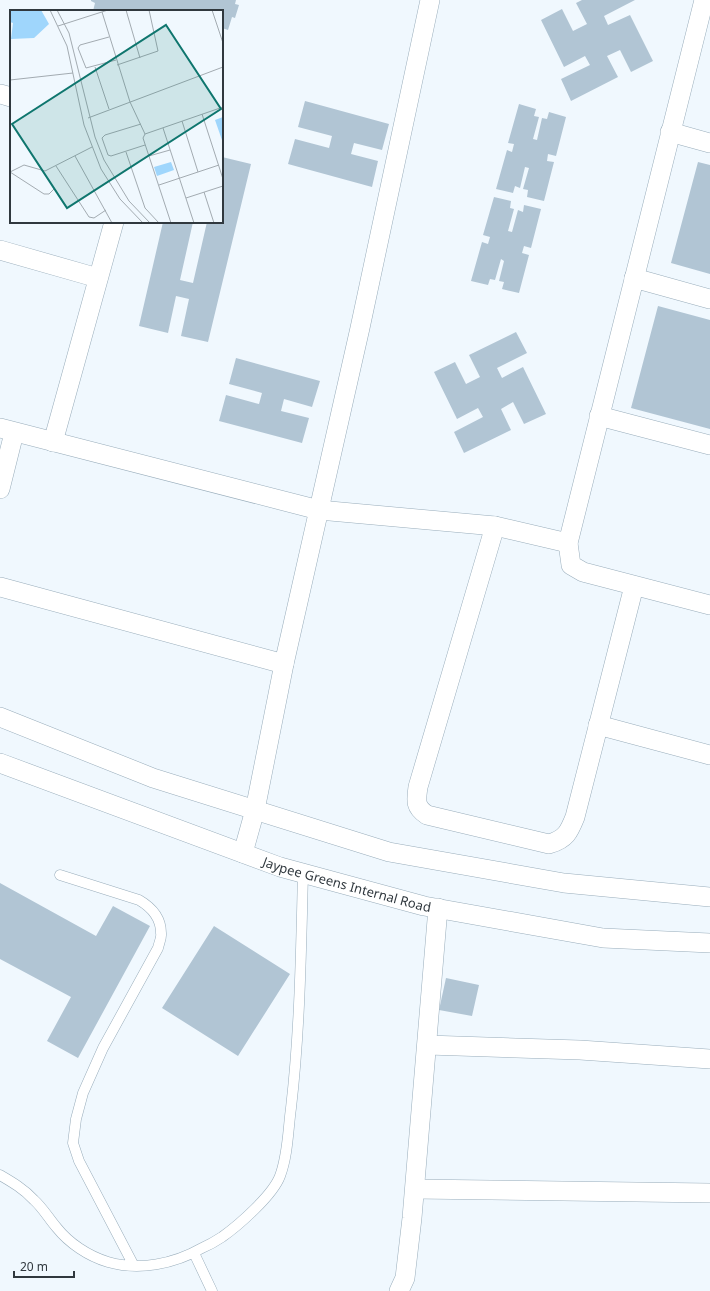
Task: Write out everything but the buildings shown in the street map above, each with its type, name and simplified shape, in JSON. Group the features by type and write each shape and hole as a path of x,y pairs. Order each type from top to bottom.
{"street":[{"path":"243,853 255,810 284,664 362,320 430,0"},
{"path":"704,0 568,543 571,565 583,572 710,605"},
{"path":"0,94 10,97"},
{"path":"670,132 710,142"},
{"path":"53,442 114,223"},
{"path":"0,250 98,278"},
{"path":"634,278 710,299"},
{"path":"599,416 710,445"},
{"path":"0,489 7,430 319,510 495,526 568,543"},
{"path":"495,526 418,787 416,800 419,809 427,815 549,844 560,841 570,831 575,817 634,586"},
{"path":"0,587 284,664"},
{"path":"0,717 153,778 389,852 564,883 710,897"},
{"path":"598,725 710,756"},
{"name":"Jaypee Greens Internal Road","path":"0,763 280,867 424,906 603,938 710,943"},
{"path":"399,1291 405,1278 415,1189 438,908"},
{"path":"427,1045 580,1050 710,1059"},
{"path":"415,1189 710,1193"}],"lane":[{"path":"0,1175 19,1186 35,1200 58,1230 71,1242 86,1252 108,1262 134,1266 167,1263 194,1253 222,1237 255,1209 271,1192 280,1176 284,1158 295,1073 302,873"},
{"path":"60,875 139,900 150,907 159,921 162,934 158,948 103,1048 82,1093 76,1119 73,1143 79,1161 134,1266"},
{"path":"194,1253 212,1291"}]}
